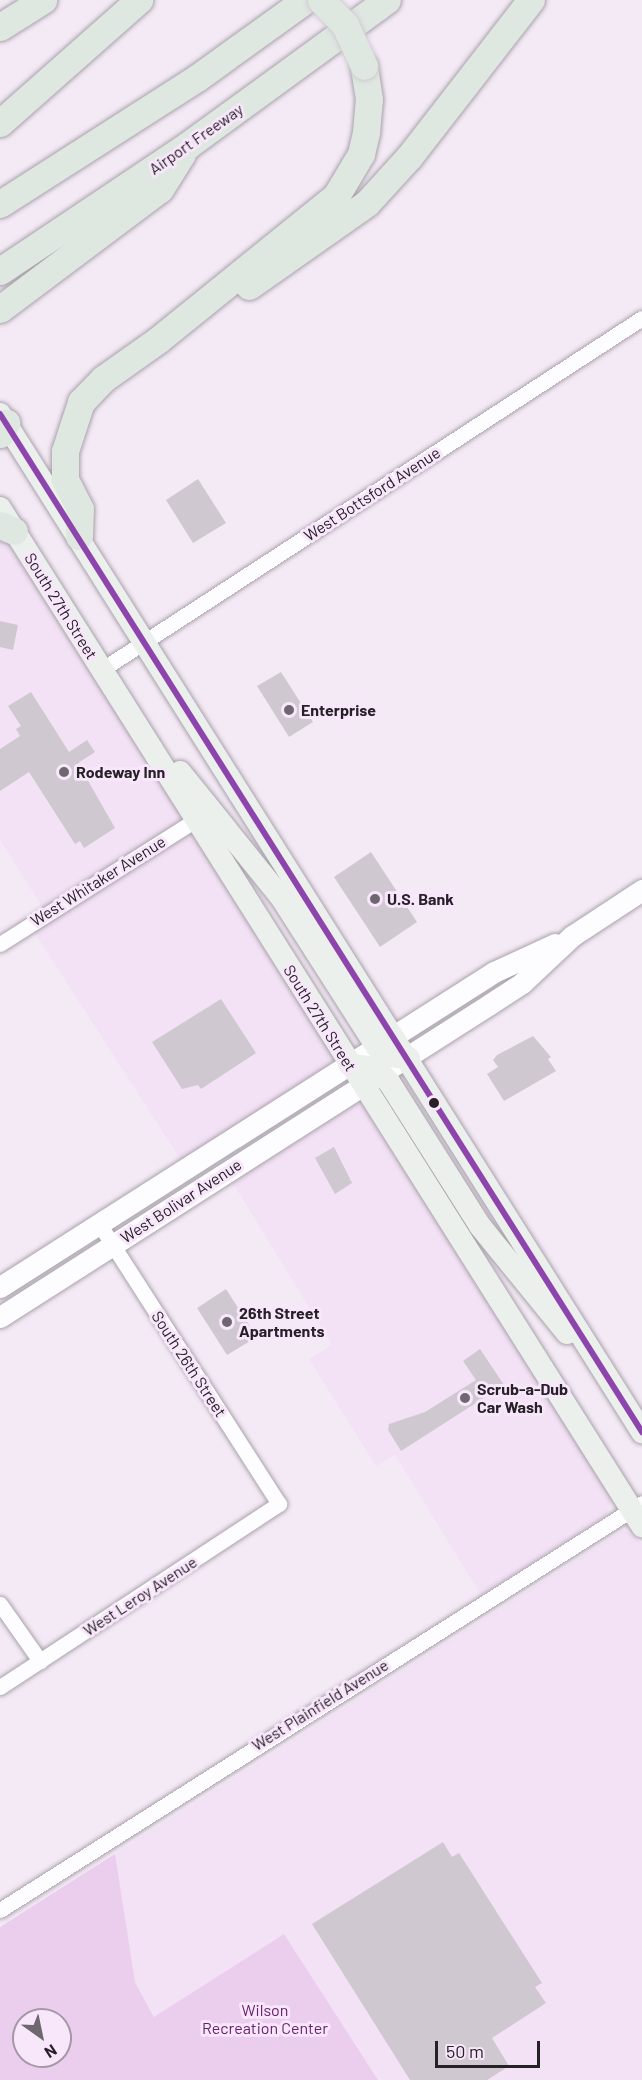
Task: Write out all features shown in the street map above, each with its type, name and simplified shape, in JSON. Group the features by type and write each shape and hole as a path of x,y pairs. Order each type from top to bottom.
{"highway":[{"path":"0,4 10,0"},
{"path":"0,27 43,0"},
{"path":"0,123 139,0"},
{"path":"0,204 197,78 305,0"},
{"path":"79,536 80,508 68,486 65,465 72,417 89,391 159,340 336,196 361,154 369,99 364,66 345,25 321,0"},
{"name":"Airport Freeway","path":"0,271 188,145 387,0"},
{"path":"159,340 288,261 367,203 409,157 531,0"},
{"path":"0,309 160,189 188,145"}],"main road":[{"path":"2,424 79,536 386,1041 390,1056 409,1058 642,1432"},
{"name":"South 27th Street","path":"0,508 7,528 197,819 349,1064"},
{"path":"126,709 272,884 386,1041"},
{"path":"349,1064 366,1065 372,1080 480,1226 623,1401"},
{"name":"South 27th Street","path":"372,1080 639,1513"}],"street":[{"name":"West Bottsford Avenue","path":"101,670 642,318"},
{"name":"West Whitaker Avenue","path":"0,944 197,819"},
{"path":"572,936 642,890"},
{"name":"West Bolivar Avenue","path":"0,1287 494,972 572,936"},
{"name":"West Bolivar Avenue","path":"0,1317 409,1058 522,983 572,936"},
{"path":"257,1122 270,1144"},
{"name":"South 26th Street","path":"99,1224 279,1504"},
{"name":"West Leroy Avenue","path":"0,1687 279,1504"},
{"name":"West Plainfield Avenue","path":"0,1910 639,1513"},
{"path":"0,1604 40,1661"}],"shaded area":[{"path":"14,531 349,1064 186,1168 29,924 46,913 0,840 0,539"},
{"path":"354,1103 367,1107 612,1497 607,1515 481,1595 395,1455 376,1466 309,1359 332,1345 231,1180"},
{"path":"624,1530 642,1543 642,2080 378,2080 284,1934 155,2017 135,1982 115,1854"}],"green space":[{"name":"Wilson Recreation Center","path":"115,1854 135,1982 154,2017 284,1934 378,2080 0,2080 0,1927"}],"building":[{"path":"198,479 226,523 193,543 166,500"},
{"path":"0,621 18,625 13,650 0,647"},
{"name":"Enterprise","path":"281,672 313,722 289,737 257,686"},
{"name":"Rodeway Inn","path":"31,692 69,752 87,740 95,752 78,763 115,828 84,848 80,841 75,844 29,772 0,791 0,749 20,736 16,729 21,726 8,706"},
{"name":"U.S. Bank","path":"371,852 417,922 380,947 334,877"},
{"path":"221,999 256,1053 201,1089 198,1085 182,1089 152,1042"},
{"path":"533,1036 551,1057 548,1059 556,1071 504,1101 487,1074 498,1067 493,1060 497,1055"},
{"path":"334,1147 352,1183 335,1194 315,1158"},
{"name":"26th Street Apartments","path":"226,1289 257,1337 227,1355 197,1308"},
{"name":"Scrub-a-Dub Car Wash","path":"480,1349 504,1385 401,1451 388,1430 389,1424 425,1412 476,1380 463,1361"},
{"path":"443,1842 452,1857 459,1853 542,1983 535,1987 546,2003 492,2038 509,2066 487,2080 410,2080 312,1924"}],"transit line":[{"path":"0,414 642,1432"}],"place":[{"name":"Enterprise","path":"289,710"},
{"name":"Rodeway Inn","path":"64,772"},
{"name":"U.S. Bank","path":"375,899"},
{"name":"26th Street Apartments","path":"227,1322"},
{"name":"Scrub-a-Dub Car Wash","path":"465,1398"}]}
